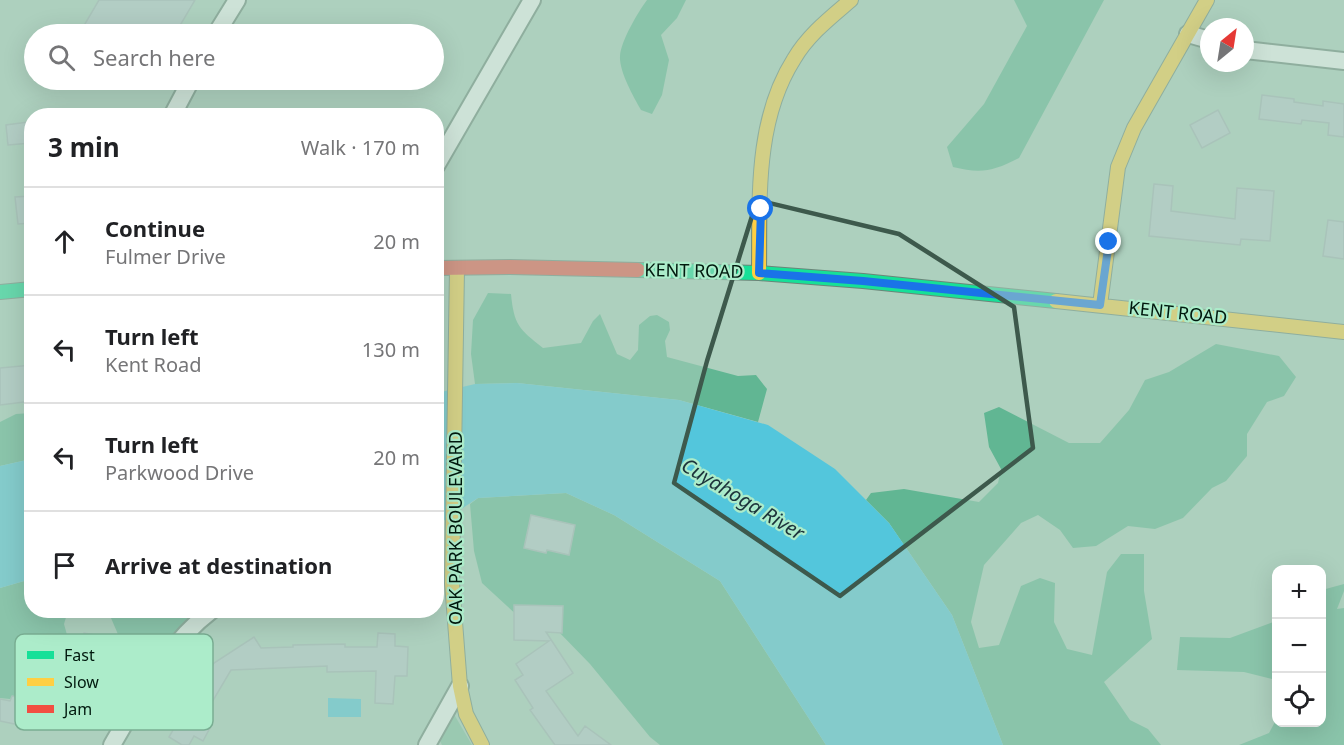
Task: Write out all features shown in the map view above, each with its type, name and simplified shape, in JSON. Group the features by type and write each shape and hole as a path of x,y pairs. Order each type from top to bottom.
{"street":[{"path":"222,24 237,0"},
{"path":"444,152 532,0"},
{"path":"759,273 764,134 771,106 787,68 803,44 832,14 851,0"},
{"path":"1100,305 1118,167 1134,128 1207,0"},
{"path":"1188,34 1200,37"},
{"path":"1254,51 1344,61"},
{"path":"176,108 186,90"},
{"name":"KENT ROAD","path":"444,268 510,267 759,273 863,281 1344,332"},
{"name":"OAK PARK BOULEVARD","path":"457,269 454,541 444,583 466,714 482,745"},
{"path":"0,292 24,290"},
{"path":"185,634 202,618"},
{"path":"427,745 460,686"},
{"path":"112,745 121,730"}],"highlighted area":[{"path":"757,200 899,234 1014,307 1033,448 840,596 674,483 707,361"}],"green space":[{"path":"647,0 686,0 677,18 661,35 669,60 662,95 652,114 641,110 624,76 620,62 621,50 627,35"},
{"path":"1014,0 1104,0 1019,158 1002,166 980,171 953,167 947,147 984,104 1027,26"},
{"path":"488,293 511,294 519,326 543,348 581,343 593,321 600,314 617,354 630,360 638,350 639,325 650,316 657,315 669,322 670,330 665,341 667,357 738,376 756,375 767,389 758,422 679,400 517,383 475,384 471,354 473,320"},
{"path":"1216,344 1279,356 1296,377 1284,396 1267,402 1247,434 1247,456 1226,481 1212,488 1183,518 1155,529 1128,526 1096,546 1073,548 1060,530 1038,515 1021,523 984,565 971,622 979,648 999,645 1021,586 1040,578 1055,583 1054,622 1067,649 1092,655 1107,572 1121,554 1144,554 1144,591 1152,639 1104,682 1130,720 1148,729 1161,745 1003,745 952,615 889,523 866,500 871,493 904,489 979,502 998,483 1001,469 989,447 984,413 999,407 1069,443 1100,443 1129,410 1145,380 1169,372"},
{"path":"24,413 24,461 0,466 0,422 16,414"},
{"path":"566,493 614,515 720,581 826,745 660,745 650,737 590,664 556,629 519,617 482,583 474,551 470,504 478,498"},
{"path":"24,581 24,618 66,618 64,624 67,634 15,634 15,700 0,698 0,588"},
{"path":"1344,584 1344,591 1337,609 1344,608 1344,745 1239,745 1269,733 1272,727 1326,727 1326,589"},
{"path":"111,618 188,618 174,634 118,634"},
{"path":"1272,622 1272,679 1244,672 1177,670 1180,637 1230,638"},
{"path":"452,716 455,716 472,745 442,745 440,741"}],"water":[{"name":"Cuyahoga River","path":"517,383 679,400 768,425 835,469 889,523 952,615 1003,745 826,745 720,581 614,515 566,493 478,498 444,520 444,391 475,384"},
{"path":"24,461 24,581 0,588 0,466"},
{"path":"328,698 361,699 361,717 328,717"}],"building":[{"path":"99,0 195,0 181,24 85,24"},
{"path":"1262,95 1323,106 1323,101 1344,104 1344,137 1328,135 1329,123 1302,120 1301,124 1259,119"},
{"path":"1218,110 1230,133 1202,148 1190,125"},
{"path":"24,123 24,144 8,145 6,125"},
{"path":"1154,184 1173,186 1171,211 1235,219 1237,188 1274,191 1270,241 1241,239 1240,245 1149,236"},
{"path":"24,196 24,224 18,224 15,197"},
{"path":"1328,220 1344,222 1344,259 1323,256"},
{"path":"24,366 24,402 0,405 0,368"},
{"path":"531,515 575,525 569,555 524,548"},
{"path":"514,605 563,606 562,633 546,632 573,673 546,691 578,736 585,726 611,745 555,745 530,710 533,708 515,680 523,675 516,664 549,641 514,640"},
{"path":"378,633 395,634 395,646 408,647 407,676 395,676 393,704 375,703 376,671 327,672 327,666 231,670 213,700 214,663 254,637 261,648 345,644 345,647 377,647"},
{"path":"12,696 15,697 15,724 0,721 0,699 10,701"},
{"path":"173,730 209,730 203,741 194,736 189,745 182,745 169,737"}],"traffic: fast":[{"path":"638,270 759,273 1056,301"},
{"path":"0,292 24,290"}],"traffic: slow":[{"path":"759,273 762,163 772,109 781,83 800,50 820,27 851,0"},
{"path":"1100,305 1118,167 1134,128 1207,0"},
{"path":"457,269 452,583 460,686 466,714 482,745"},
{"path":"1056,301 1344,332"}],"traffic: jam":[{"path":"444,268 638,270"}],"route":[{"path":"761,209 759,273 863,281 1043,300 1100,305 1109,242"}]}
